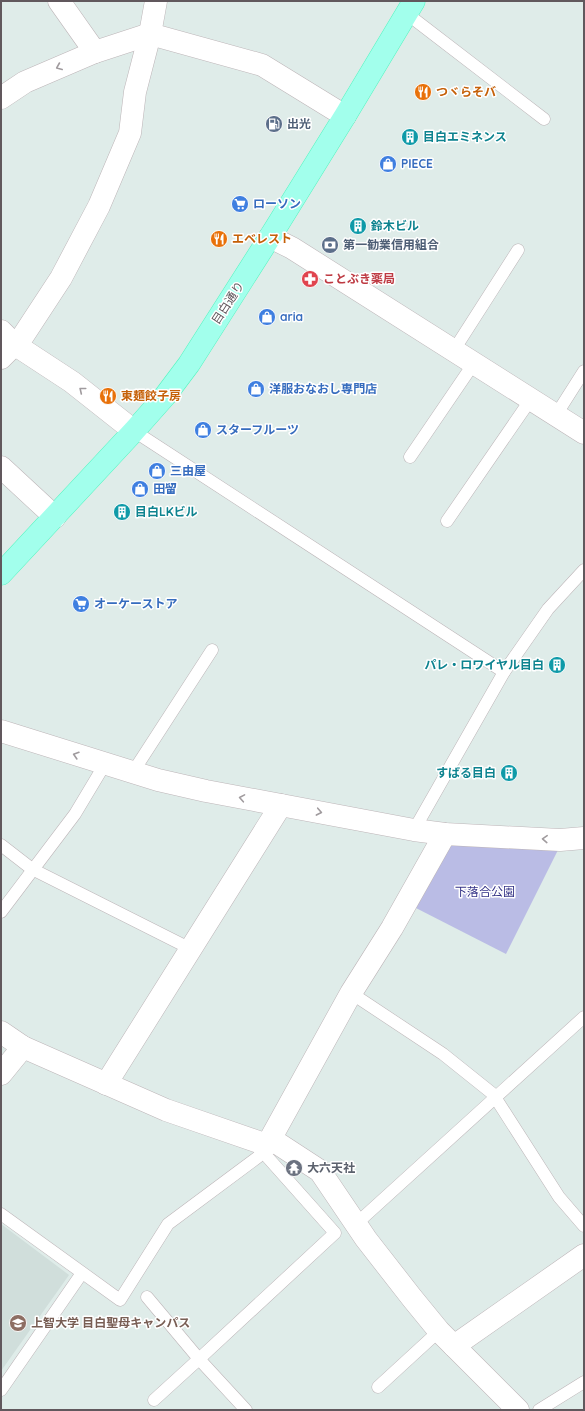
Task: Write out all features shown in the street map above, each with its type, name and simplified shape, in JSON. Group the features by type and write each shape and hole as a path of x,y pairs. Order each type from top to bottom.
{"main road":[{"name":"目白通り","path":"1,574 165,396 188,364 270,237 346,116 410,7"}],"street":[{"path":"59,1 95,52"},
{"path":"5,344 23,336 61,278 99,206 130,133 135,92 150,34 156,1"},
{"path":"1,98 25,82 95,52 150,34 262,65 346,116"},
{"path":"270,237 292,248 584,433"},
{"path":"5,344 72,382 134,431"},
{"path":"1,467 55,517"},
{"path":"1,731 158,780 206,791 414,830 445,834 560,840 584,838"},
{"path":"106,1084 281,805"},
{"path":"267,1145 351,993 392,928 445,834"},
{"path":"1,1032 22,1047 106,1084 166,1110 267,1145 320,1171 356,1224 400,1284 446,1338 518,1410"},
{"path":"1,1074 22,1047"},
{"path":"446,1338 584,1255"}],"lane":[{"path":"410,7 544,119"},
{"path":"454,350 518,250"},
{"path":"410,457 474,363"},
{"path":"556,415 584,371"},
{"path":"447,521 531,399"},
{"path":"134,431 504,672"},
{"path":"414,830 504,672 548,608 584,570"},
{"path":"133,772 212,650"},
{"path":"1,912 75,814 106,764"},
{"path":"1,845 32,869 190,949"},
{"path":"351,993 443,1054 493,1094 559,1197 584,1226"},
{"path":"356,1224 584,1017"},
{"path":"1,1214 120,1300 168,1224 258,1157 267,1145 335,1233 154,1400"},
{"path":"1,1390 82,1273"},
{"path":"147,1297 199,1359 246,1410"},
{"path":"378,1387 446,1338"},
{"path":"539,1410 584,1382"}],"shaded area":[{"name":"上智大学 目白聖母キャンパス","path":"1,1224 69,1275 1,1371"}],"green space":[{"name":"下落合公園","path":"447,843 558,850 506,954 412,906"}],"place":[{"name":"つヾらそバ","path":"423,92"},
{"name":"出光","path":"274,124"},
{"name":"目白エミネンス","path":"410,137"},
{"name":"PIECE","path":"388,164"},
{"name":"ローソン","path":"240,204"},
{"name":"鈴木ビル","path":"358,226"},
{"name":"エベレスト","path":"219,239"},
{"name":"第一勧業信用組合","path":"330,245"},
{"name":"ことぶき薬局","path":"310,279"},
{"name":"aria","path":"267,317"},
{"name":"洋服おなおし専門店","path":"256,389"},
{"name":"東麺餃子房","path":"108,396"},
{"name":"スターフルーツ","path":"203,430"},
{"name":"三由屋","path":"157,471"},
{"name":"田留","path":"140,489"},
{"name":"目白LKビル","path":"122,512"},
{"name":"オーケーストア","path":"81,604"},
{"name":"パレ・ロワイヤル目白","path":"557,665"},
{"name":"すばる目白","path":"509,773"},
{"name":"大六天社","path":"294,1168"},
{"name":"上智大学 目白聖母キャンパス","path":"18,1323"}]}
